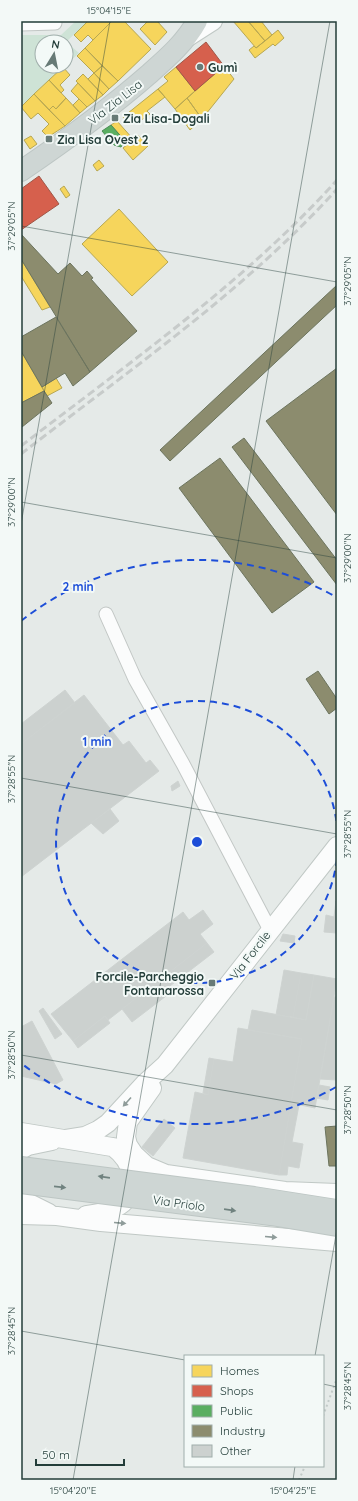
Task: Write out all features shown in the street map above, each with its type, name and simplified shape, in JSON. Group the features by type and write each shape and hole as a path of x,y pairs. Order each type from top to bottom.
{"main road":[{"name":"Via Zia Lisa","path":"21,171 59,145 127,94 192,29"},
{"name":"Via Priolo","path":"21,1167 254,1197 337,1210"},
{"name":"Via Priolo","path":"21,1183 263,1214 337,1226"}],"street":[{"path":"192,29 213,21"},
{"path":"21,24 56,23"},
{"path":"106,614 135,679 183,764 270,930"},
{"name":"Via Forcile","path":"165,1065 337,846"},
{"path":"21,1215 62,1216 105,1212 119,1207 128,1198 132,1188 133,1176 122,1150 128,1122 151,1091 165,1065"},
{"path":"21,1150 28,1146 85,1136 98,1130 108,1123 144,1084 165,1065"},
{"path":"21,1132 122,1150 147,1166 166,1174 285,1191 337,1193"},
{"path":"21,1199 62,1216 101,1222 337,1242"}],"path":[{"path":"324,1413 337,1378"},
{"path":"299,1480 305,1467"}],"green space":[{"path":"76,21 88,21 74,34 62,34"},
{"path":"21,35 34,35 34,74 56,74 21,106"},
{"path":"74,49 79,53 74,58"}],"building: Homes":[{"path":"88,21 112,21 93,40 88,35 81,42 74,35"},
{"path":"112,21 124,21 151,49 118,81 85,48"},
{"path":"148,21 157,21 167,32 155,45 140,29"},
{"path":"233,21 248,21 265,41 256,48"},
{"path":"248,21 261,21 272,35 265,41"},
{"path":"278,30 284,38 275,46 273,44 255,58 249,50 254,46 256,48"},
{"path":"85,48 102,66 94,73 77,56"},
{"path":"102,66 118,81 109,89 94,73"},
{"path":"224,66 234,79 202,119 187,98"},
{"path":"176,67 195,91 175,109 158,89 168,81 164,77"},
{"path":"94,73 109,89 103,95 88,79"},
{"path":"55,74 70,75 60,85 64,90 61,93 49,80"},
{"path":"83,74 103,95 95,101 76,81"},
{"path":"49,80 66,98 56,109 53,106 49,110 34,94"},
{"path":"78,83 95,101 87,107 71,91"},
{"path":"158,89 165,97 147,111 150,114 140,121 137,118 129,124 123,117"},
{"path":"34,94 65,126 48,137 42,131 49,124 38,113 31,119 21,107"},
{"path":"66,98 80,113 65,126 49,110 53,106 56,109"},
{"path":"187,98 202,119 190,130 175,109"},
{"path":"79,99 87,107 80,113 73,105"},
{"path":"117,121 133,139 138,135 148,146 133,160 123,148 128,144 111,125"},
{"path":"31,136 37,144 30,149 24,140"},
{"path":"99,160 104,166 97,171 93,165"},
{"path":"64,186 70,195 66,198 60,189"},
{"path":"119,209 168,262 132,296 82,244"},
{"path":"21,259 50,307 42,310 21,276"},
{"path":"21,351 44,391 21,403"},
{"path":"56,378 62,388 47,396 42,387"}],"building: Shops":[{"name":"Gumì","path":"206,42 224,66 195,91 176,67"},
{"path":"39,176 59,204 21,230 21,189"}],"building: Public":[{"path":"111,125 125,141 121,147 114,145 102,131"}],"building: Industry":[{"path":"21,234 58,274 70,263 82,276 87,271 93,278 91,279 137,331 90,372 21,259"},
{"path":"337,285 337,305 170,461 160,450"},
{"path":"56,317 90,372 73,386 65,373 42,387 21,351 21,337"},
{"path":"337,368 337,515 266,421"},
{"path":"44,391 52,403 22,427 21,403"},
{"path":"244,438 337,560 337,585 232,447"},
{"path":"220,458 314,582 272,613 179,488"},
{"path":"318,671 337,699 337,708 329,714 306,679"},
{"path":"337,1126 337,1166 329,1166 325,1127"}],"building: Other":[{"path":"65,690 75,703 21,744 21,724"},
{"path":"84,695 123,745 129,741 146,763 150,760 159,771 21,877 21,744"},
{"path":"178,781 180,786 172,791 171,786"},
{"path":"110,809 119,821 103,834 91,823"},
{"path":"336,901 337,933 324,932 326,915 334,917"},
{"path":"203,910 213,924 200,934 207,943 108,1020 105,1016 73,1041 51,1014 183,912 189,920"},
{"path":"283,934 295,936 294,943 280,941"},
{"path":"207,943 214,952 166,989 170,993 132,1022 122,1009"},
{"path":"284,970 301,973 293,1017 276,1015"},
{"path":"301,973 314,975 306,1020 293,1017"},
{"path":"314,975 337,979 315,1108 291,1103 302,1039 248,1030 252,1010 306,1020"},
{"path":"334,997 337,997 337,1080 320,1079"},
{"path":"43,1008 62,1034 55,1039 39,1011"},
{"path":"105,1016 110,1023 78,1048 73,1041"},
{"path":"32,1021 63,1080 56,1084 21,1076 21,1027"},
{"path":"238,1028 302,1039 279,1175 183,1158 195,1092 208,1095 214,1059 233,1062"},
{"path":"209,1058 214,1059 208,1095 203,1093"},
{"path":"319,1085 330,1087 328,1100 316,1098"},
{"path":"291,1103 299,1105 292,1142 303,1144 299,1168 288,1166 287,1175 279,1175"},
{"path":"164,1119 175,1128 153,1156 142,1147"}],"railway":[{"path":"21,446 145,352 225,287 264,253 337,180"},
{"path":"21,454 144,360 225,295 302,226 337,189"}],"place":[{"name":"Gumì","path":"200,67"},
{"name":"Zia Lisa-Dogali","path":"115,118"},
{"name":"Zia Lisa Ovest 2","path":"49,139"},
{"name":"Forcile-Parcheggio Fontanarossa","path":"212,983"}]}
